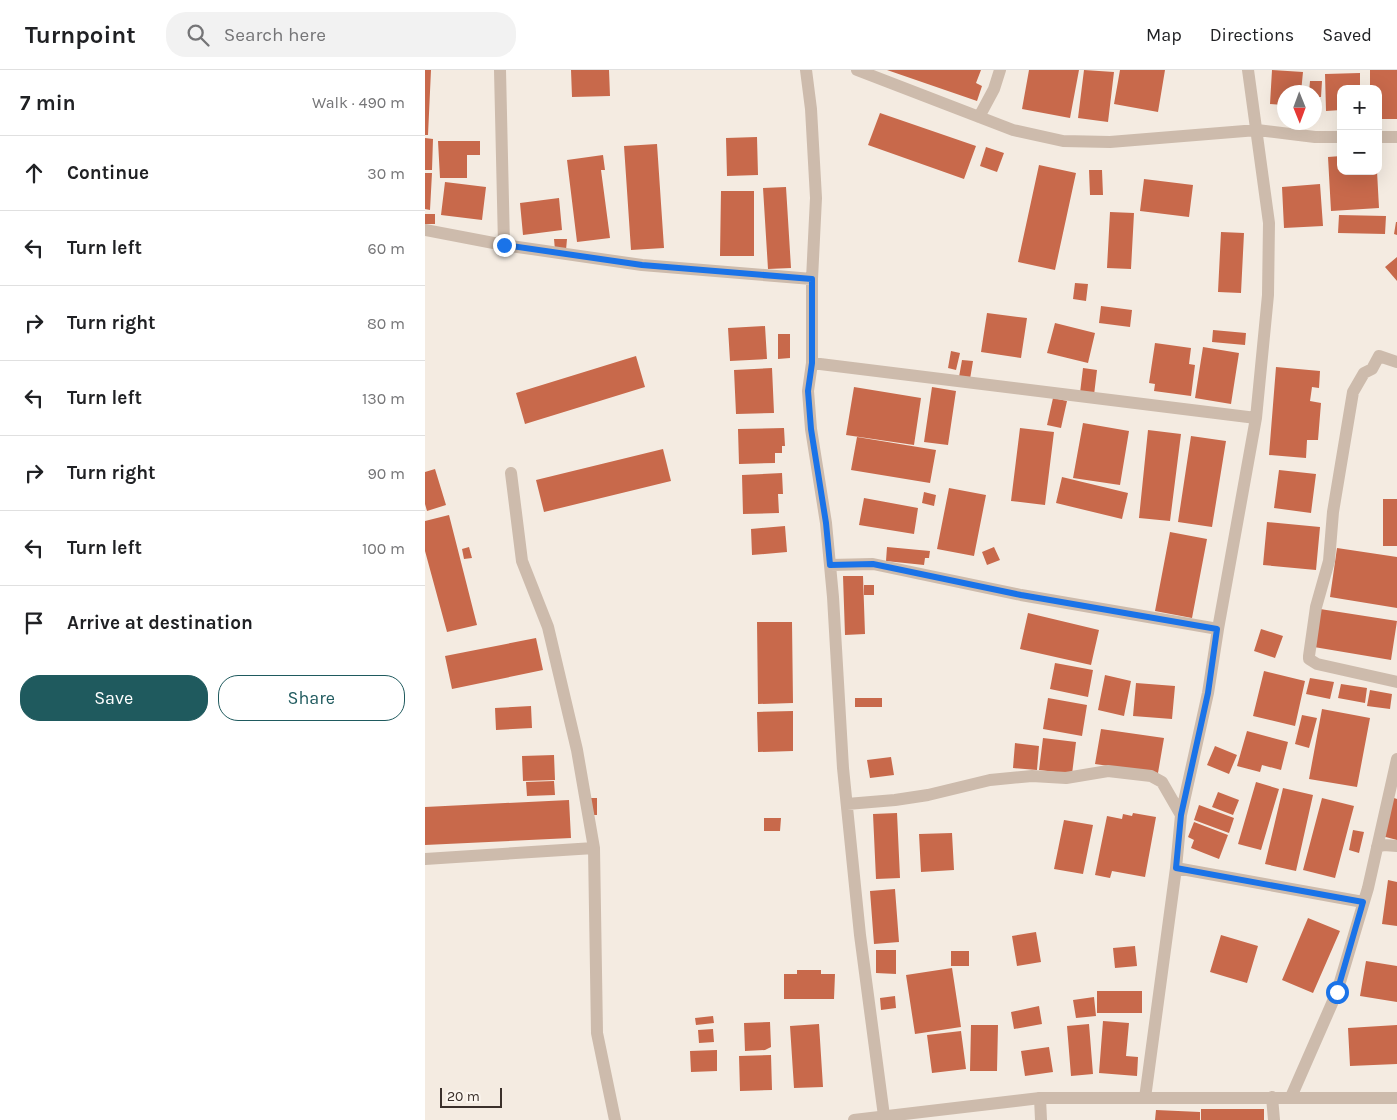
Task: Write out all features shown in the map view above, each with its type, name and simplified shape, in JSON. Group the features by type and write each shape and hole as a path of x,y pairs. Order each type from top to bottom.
{"street":[{"path":"501,70 504,245"},
{"path":"806,70 811,109 816,198 812,279 812,363 808,391 811,429 826,523 847,804 861,944 884,1116"},
{"path":"857,70 1013,130 1063,141 1110,142 1257,130 1315,137 1337,137"},
{"path":"979,117 994,89 1000,70"},
{"path":"1145,1098 1176,868 1181,815 1208,693 1217,629 1256,418 1269,295 1269,232 1248,70"},
{"path":"1382,137 1397,136"},
{"path":"425,230 504,245 642,265 812,279"},
{"path":"1397,362 1379,356 1372,369 1363,374 1353,392 1333,512 1329,561 1316,607 1309,656 1309,659 1317,664 1397,682"},
{"path":"812,363 1256,418"},
{"path":"511,473 522,561 548,627 577,750 594,848 597,1033 615,1120"},
{"path":"830,565 873,564 1021,595 1217,629"},
{"path":"1291,1097 1337,992 1363,902 1397,760"},
{"path":"847,804 928,795 990,780 1032,776 1066,778 1108,771 1151,776 1162,782 1181,815"},
{"path":"1377,847 1385,845 1397,846"},
{"path":"425,859 594,848"},
{"path":"1176,868 1363,902"},
{"path":"1271,1097 1274,1120"},
{"path":"1040,1098 1041,1120"},
{"path":"854,1120 1040,1098 1397,1098"}],"building":[{"path":"425,70 431,70 428,135 425,135"},
{"path":"571,70 609,70 610,96 572,97"},
{"path":"887,70 981,70 976,83 982,86 977,101"},
{"path":"1029,70 1079,70 1070,118 1022,109"},
{"path":"1084,70 1114,72 1108,122 1078,118"},
{"path":"1120,70 1165,70 1158,112 1114,104"},
{"path":"1272,70 1303,72 1302,85 1277,85 1277,104 1270,104"},
{"path":"1370,70 1397,70 1397,119 1382,119 1382,85 1370,85"},
{"path":"1360,73 1360,85 1337,85 1337,110 1326,111 1325,74"},
{"path":"1310,81 1322,81 1322,85 1310,85"},
{"path":"880,113 976,146 964,179 868,145"},
{"path":"757,137 758,175 727,176 726,138"},
{"path":"425,138 433,139 432,170 425,170"},
{"path":"438,141 480,141 480,155 467,155 467,178 440,178"},
{"path":"657,144 664,248 631,250 624,146"},
{"path":"986,147 1004,153 997,172 980,166"},
{"path":"603,155 605,170 601,170 610,238 577,242 567,160"},
{"path":"1337,156 1337,175 1377,175 1379,208 1331,211 1328,157"},
{"path":"1039,165 1076,173 1055,270 1018,262"},
{"path":"1089,170 1102,170 1103,195 1090,195"},
{"path":"425,173 432,173 430,210 425,209"},
{"path":"1144,179 1193,185 1189,217 1140,211"},
{"path":"445,182 486,187 482,220 441,215"},
{"path":"1320,184 1323,226 1284,228 1282,187"},
{"path":"786,187 791,268 768,269 763,188"},
{"path":"721,191 754,191 754,256 720,256"},
{"path":"559,198 562,230 523,235 520,203"},
{"path":"1110,212 1134,213 1131,269 1107,268"},
{"path":"425,214 435,214 435,224 425,224"},
{"path":"1339,215 1386,216 1385,234 1338,233"},
{"path":"1397,222 1397,235 1394,234"},
{"path":"1221,232 1244,233 1241,293 1218,292"},
{"path":"554,239 567,239 566,250 555,250"},
{"path":"1397,257 1397,281 1385,267"},
{"path":"1075,283 1088,284 1086,301 1073,299"},
{"path":"1101,306 1132,310 1130,327 1099,323"},
{"path":"987,313 1027,318 1021,358 981,352"},
{"path":"1055,323 1095,333 1088,363 1047,353"},
{"path":"765,326 767,359 730,361 728,328"},
{"path":"1213,330 1246,333 1245,345 1212,342"},
{"path":"778,334 790,334 790,358 778,359"},
{"path":"1155,343 1191,348 1189,364 1195,365 1191,396 1154,391 1155,384 1149,383"},
{"path":"1203,347 1239,353 1231,404 1195,398"},
{"path":"951,351 960,353 956,370 948,368"},
{"path":"636,356 645,387 525,424 516,393"},
{"path":"962,360 973,361 970,379 959,377"},
{"path":"1276,367 1320,371 1319,388 1312,387 1310,401 1321,403 1318,440 1307,440 1306,458 1269,455"},
{"path":"772,368 774,413 736,414 734,370"},
{"path":"1083,368 1097,370 1094,395 1080,393"},
{"path":"854,387 921,398 914,445 846,435"},
{"path":"932,387 956,391 948,445 924,442"},
{"path":"1053,398 1067,401 1061,428 1047,425"},
{"path":"1083,423 1129,431 1120,485 1073,478"},
{"path":"784,428 785,446 782,446 782,453 775,453 775,463 739,464 738,429"},
{"path":"1020,428 1054,432 1045,505 1011,501"},
{"path":"1148,430 1181,434 1170,521 1139,518"},
{"path":"1191,436 1226,441 1212,527 1178,522"},
{"path":"857,437 936,450 930,483 851,470"},
{"path":"663,449 671,481 544,512 536,480"},
{"path":"435,469 446,505 427,511 425,504 425,472"},
{"path":"1279,470 1316,474 1311,513 1274,508"},
{"path":"782,473 783,494 778,494 779,513 743,514 742,475"},
{"path":"1062,477 1128,493 1122,519 1056,503"},
{"path":"949,488 986,495 974,556 937,549"},
{"path":"924,492 936,495 934,506 922,503"},
{"path":"864,498 918,508 914,534 859,525"},
{"path":"1383,499 1397,499 1397,546 1383,546"},
{"path":"449,515 477,625 447,632 425,551 425,521"},
{"path":"1267,522 1320,527 1316,570 1263,565"},
{"path":"785,526 787,552 752,555 751,529"},
{"path":"1170,532 1207,539 1192,618 1155,611"},
{"path":"469,547 472,558 464,559 462,549"},
{"path":"887,547 930,551 929,558 925,558 924,565 886,561"},
{"path":"994,547 1000,560 987,565 982,552"},
{"path":"1337,548 1397,557 1397,608 1330,597"},
{"path":"843,576 863,576 865,634 845,635"},
{"path":"864,585 874,585 874,595 864,595"},
{"path":"1320,609 1397,621 1391,660 1314,647"},
{"path":"1028,613 1099,630 1091,665 1020,649"},
{"path":"757,622 792,622 793,703 758,704"},
{"path":"1261,629 1283,636 1275,658 1254,651"},
{"path":"536,638 543,670 452,689 445,656"},
{"path":"1055,663 1093,670 1088,697 1050,689"},
{"path":"1264,671 1305,681 1295,726 1253,716"},
{"path":"1105,675 1131,681 1124,716 1098,710"},
{"path":"1310,678 1334,682 1330,699 1306,694"},
{"path":"1136,683 1175,686 1172,719 1133,716"},
{"path":"1341,684 1367,688 1365,703 1338,698"},
{"path":"1370,690 1392,694 1390,709 1367,706"},
{"path":"855,698 882,698 882,707 855,707"},
{"path":"1048,698 1087,705 1082,736 1043,729"},
{"path":"531,706 532,728 496,730 495,708"},
{"path":"1322,709 1370,718 1357,787 1309,779"},
{"path":"793,711 793,751 758,752 757,712"},
{"path":"1302,715 1317,718 1309,748 1295,744"},
{"path":"1101,729 1164,738 1158,773 1095,764"},
{"path":"1247,731 1288,742 1281,770 1262,765 1260,772 1237,766"},
{"path":"1043,738 1076,742 1072,774 1039,770"},
{"path":"1015,743 1039,746 1037,770 1013,768"},
{"path":"1215,746 1237,755 1229,774 1207,765"},
{"path":"554,755 555,780 523,781 522,756"},
{"path":"891,757 894,775 870,778 867,760"},
{"path":"554,781 555,795 527,796 526,782"},
{"path":"1256,782 1279,789 1261,850 1238,844"},
{"path":"1283,788 1313,795 1296,871 1265,864"},
{"path":"1218,792 1239,800 1233,815 1212,807"},
{"path":"1391,797 1397,799 1397,840 1382,836"},
{"path":"589,798 597,798 597,815 589,815"},
{"path":"1322,798 1354,806 1335,878 1303,870"},
{"path":"569,800 571,838 425,845 425,807"},
{"path":"1199,805 1234,818 1229,833 1194,820"},
{"path":"897,813 900,878 876,879 873,814"},
{"path":"1133,813 1156,817 1145,877 1112,871 1110,878 1095,875 1107,816 1122,819 1123,814 1132,816"},
{"path":"764,818 781,818 780,831 764,831"},
{"path":"1064,820 1093,825 1083,874 1054,869"},
{"path":"1194,822 1228,835 1219,859 1191,848 1194,840 1188,837"},
{"path":"1353,830 1364,832 1359,853 1349,850"},
{"path":"952,833 954,870 921,872 919,834"},
{"path":"1388,880 1397,882 1397,926 1382,924"},
{"path":"895,889 899,942 874,944 870,891"},
{"path":"1308,918 1340,931 1313,993 1282,980"},
{"path":"1036,932 1041,962 1017,966 1012,936"},
{"path":"1221,935 1258,946 1247,983 1210,972"},
{"path":"1135,946 1137,966 1115,968 1113,948"},
{"path":"876,950 896,950 896,974 876,973"},
{"path":"951,951 969,951 969,966 951,966"},
{"path":"1366,961 1397,966 1397,1002 1360,996"},
{"path":"952,968 961,1027 915,1034 906,975"},
{"path":"797,970 821,970 821,974 835,974 834,999 784,999 784,974 797,974"},
{"path":"1097,991 1142,991 1142,1013 1097,1013"},
{"path":"895,996 896,1008 881,1010 880,998"},
{"path":"1094,997 1096,1016 1076,1018 1073,1000"},
{"path":"1039,1006 1042,1024 1014,1029 1011,1012"},
{"path":"713,1016 714,1023 696,1025 695,1018"},
{"path":"1103,1021 1129,1023 1126,1056 1138,1057 1137,1076 1099,1073"},
{"path":"770,1022 771,1047 765,1050 745,1051 744,1023"},
{"path":"819,1024 823,1087 794,1088 790,1026"},
{"path":"1089,1024 1093,1074 1071,1076 1067,1026"},
{"path":"971,1025 998,1025 997,1071 970,1071"},
{"path":"1397,1025 1397,1064 1350,1066 1348,1028"},
{"path":"713,1029 714,1042 699,1043 698,1030"},
{"path":"961,1031 966,1069 932,1073 927,1035"},
{"path":"1049,1047 1053,1072 1025,1076 1021,1051"},
{"path":"717,1050 717,1071 691,1072 690,1051"},
{"path":"771,1055 772,1090 740,1091 739,1056"},
{"path":"1201,1109 1264,1109 1264,1120 1201,1120"},
{"path":"1156,1110 1200,1112 1200,1120 1155,1120"}],"route":[{"path":"504,245 642,265 812,279 812,363 808,391 811,429 826,523 830,565 873,564 1021,595 1217,629 1208,693 1181,815 1176,868 1363,902 1337,992"}]}
